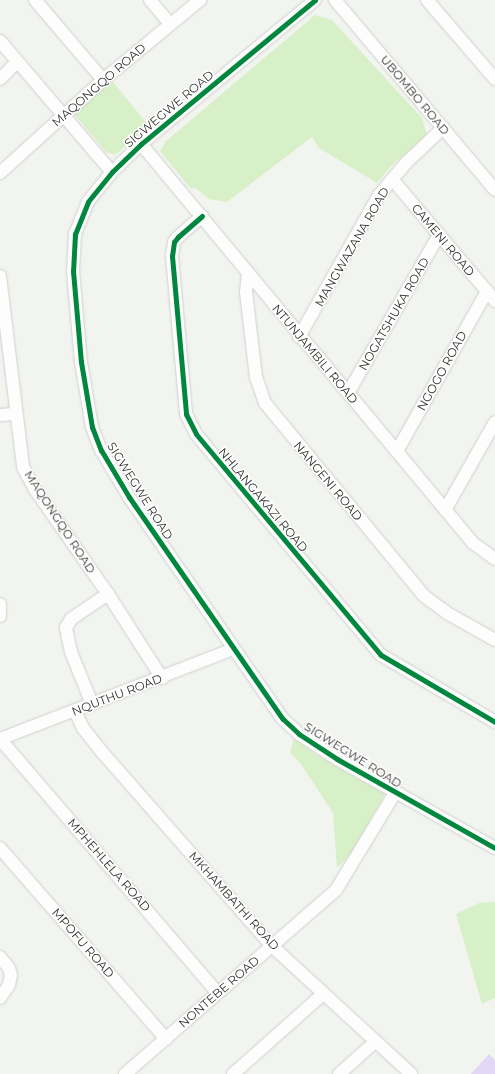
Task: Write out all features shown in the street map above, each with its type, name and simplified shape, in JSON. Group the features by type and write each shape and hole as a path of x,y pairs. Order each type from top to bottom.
{"street":[{"path":"35,0 103,80"},
{"path":"150,0 170,24"},
{"name":"MAQONGQO ROAD","path":"0,173 103,80 200,0"},
{"name":"SIGWEGWE ROAD","path":"315,0 141,144 112,172 88,202 75,234 73,252 81,362 92,427 101,450 117,479 276,710 299,734 395,793 495,848"},
{"name":"UBOMBO ROAD","path":"335,0 495,190"},
{"path":"427,0 495,79"},
{"path":"0,41 112,172"},
{"path":"0,79 17,62"},
{"name":"MANGWAZANA ROAD","path":"300,337 379,195 392,179 443,128"},
{"name":"NTUNJAMBILI ROAD","path":"141,144 202,216 300,337 473,543 495,559"},
{"name":"CAMENI ROAD","path":"392,179 495,301"},
{"name":"NHLANGAKAZI ROAD","path":"202,216 174,242 172,256 186,414 196,434 381,655 495,722"},
{"name":"NOGATSHUKA ROAD","path":"348,393 439,235"},
{"name":"NANGENI ROAD","path":"248,273 246,292 256,377 265,403 424,596 447,613 495,640"},
{"name":"MAQONGQO ROAD","path":"0,276 15,414 23,467 27,476 108,594 162,678"},
{"name":"NGOGO ROAD","path":"397,451 487,291"},
{"path":"0,415 15,414"},
{"path":"445,510 495,422"},
{"path":"92,704 71,652 66,628 71,619 108,594"},
{"path":"0,604 0,616"},
{"name":"NQUTHU ROAD","path":"0,739 162,678 234,649"},
{"name":"MKHAMBATHI ROAD","path":"75,711 83,728 102,752 272,946 411,1074"},
{"name":"MPHEHLELA ROAD","path":"0,739 217,992"},
{"name":"NONTEBE ROAD","path":"124,1074 341,885 395,793"},
{"name":"MPOFU ROAD","path":"0,848 166,1039"},
{"path":"0,957 11,975 9,985 0,998"},
{"path":"233,1074 323,994"},
{"path":"339,1074 375,1042"}],"green space":[{"path":"315,15 332,20 422,118 427,135 390,167 377,183 319,148 312,137 227,202 209,199 194,187 191,189 160,151 166,141"},
{"path":"112,81 149,126 115,155 106,152 73,113"},
{"path":"294,737 315,754 385,794 351,854 337,868 333,813 301,764 290,753"},
{"path":"495,902 495,998 482,1004 456,914 479,903"}],"shaded area":[{"path":"489,1054 495,1060 495,1074 471,1074"}],"cycle path":[{"path":"315,0 141,144 112,172 88,202 75,234 73,271 81,362 92,427 101,450 129,497 283,719 299,734 337,759 495,848"},
{"path":"202,216 174,242 172,256 186,414 196,434 381,655 495,722"}]}
